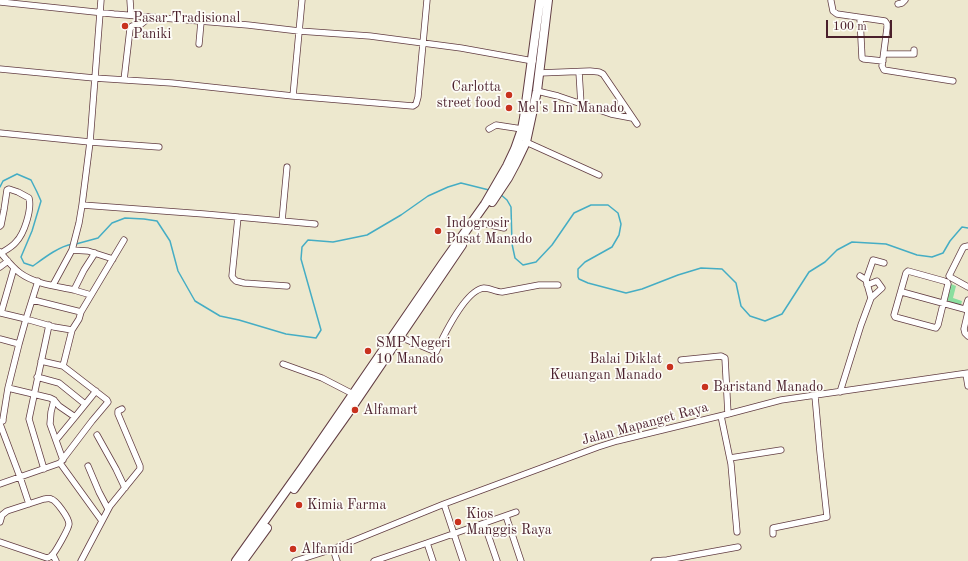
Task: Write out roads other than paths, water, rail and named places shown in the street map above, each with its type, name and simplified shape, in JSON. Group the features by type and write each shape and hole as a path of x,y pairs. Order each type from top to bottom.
{"highway":[{"path":"505,176 507,166 522,128 540,0"},
{"path":"244,561 400,337 445,265 478,222 505,176 516,164 526,142 537,91 548,0"},
{"path":"236,561 492,198"}],"street":[{"path":"53,286 72,250 79,223 90,142 101,0"},
{"path":"130,0 131,15"},
{"path":"293,96 302,0"},
{"path":"0,69 94,78 172,83 293,96 413,106 416,104 418,97 427,0"},
{"path":"830,0 834,13 885,21 887,28 882,61 884,70 953,81"},
{"path":"898,4 905,0"},
{"path":"0,2 201,22 370,36 461,48 532,61"},
{"path":"124,80 130,29 132,26 140,25 150,17"},
{"path":"860,18 862,58 882,61"},
{"path":"199,44 201,22"},
{"path":"884,54 914,54 914,50"},
{"path":"579,72 580,104"},
{"path":"539,73 599,72 603,74 637,124"},
{"path":"537,91 632,118"},
{"path":"618,115 621,101"},
{"path":"490,128 496,125 522,128"},
{"path":"0,133 160,147"},
{"path":"526,142 599,175"},
{"path":"282,221 288,167"},
{"path":"0,226 4,210 6,190 9,189 18,192 29,198 30,211 21,234 15,243 0,253 14,268 25,276 53,286 91,295"},
{"path":"82,205 316,224"},
{"path":"238,217 233,278 236,281 244,283 287,286"},
{"path":"478,222 504,228"},
{"path":"63,366 72,330 79,319 81,312 124,240"},
{"path":"968,246 963,248 949,276 968,287"},
{"path":"72,250 88,251 113,259"},
{"path":"74,290 94,253"},
{"path":"866,283 873,260 884,263"},
{"path":"0,267 8,261"},
{"path":"14,268 1,313 72,330"},
{"path":"907,272 947,282 948,287 936,328 896,318 894,315 902,292 907,272"},
{"path":"860,276 866,283 871,298"},
{"path":"29,504 0,423 3,421 8,388 19,344 38,281"},
{"path":"840,392 871,298 882,288 877,281 866,283"},
{"path":"400,337 436,352 449,325 469,298 477,290 487,288 496,292 502,292 539,285 558,285"},
{"path":"902,292 967,310"},
{"path":"33,300 81,312"},
{"path":"968,300 964,329 968,336"},
{"path":"44,469 29,421 49,325"},
{"path":"0,339 19,344"},
{"path":"681,360 721,356 725,358 728,414"},
{"path":"0,484 44,469 61,461 108,402 108,400 96,390 63,366 41,361"},
{"path":"283,364 322,378 353,394"},
{"path":"967,374 968,386"},
{"name":"Jalan Mapanget Raya","path":"295,561 333,549 444,504 617,441 781,400 967,374"},
{"path":"37,377 59,383 85,404"},
{"path":"8,388 50,398 75,417"},
{"path":"56,440 96,390"},
{"path":"774,534 773,528 827,517 816,396"},
{"path":"54,400 50,420 61,461 102,521"},
{"path":"81,561 108,510 140,470 118,414 118,411 122,409"},
{"path":"721,416 730,458 737,532"},
{"path":"97,435 125,488"},
{"path":"730,458 781,450"},
{"path":"88,466 108,510"},
{"path":"0,522 1,517 6,512 47,499 52,499 68,522 68,527 53,555 47,560 0,542"},
{"path":"444,504 463,561"},
{"path":"374,561 516,512"},
{"path":"506,516 521,561"},
{"path":"484,523 497,561"},
{"path":"427,542 433,561"},
{"path":"654,561 738,547"},
{"path":"333,549 337,561"},
{"path":"53,555 56,561"}],"waterway":[{"path":"0,187 3,181 17,174 31,180 41,201 32,231 21,257 24,263 33,266 56,250 72,244"},
{"path":"76,244 98,238 112,223 125,218 157,221 170,241 178,271 195,301 220,316 286,334 316,338 321,330 301,259 302,247 308,240 333,242 367,235 401,215 428,196 461,183 489,190"},
{"path":"500,194 507,200 511,207 512,244 515,258 523,265 536,262 552,245 574,213 591,205 608,205 618,213 621,224 619,235 612,247 585,262 578,269 579,279 588,283 626,293 642,289 701,268 722,269 736,283 741,306 750,316 765,321 782,314 809,272 825,262 837,250 852,242 886,244 917,255 932,257 943,253 950,241 962,227 968,228"}],"place":[{"name":"Pasar Tradisional Paniki","path":"125,26"},
{"name":"Carlotta street food","path":"509,95"},
{"name":"Mel's Inn Manado","path":"509,108"},
{"name":"Indogrosir Pusat Manado","path":"438,231"},
{"name":"SMP Negeri 10 Manado","path":"368,351"},
{"name":"Balai Diklat Keuangan Manado","path":"670,367"},
{"name":"Baristand Manado","path":"705,387"},
{"name":"Alfamart","path":"355,410"},
{"name":"Kimia Farma","path":"299,505"},
{"name":"Kios Manggis Raya","path":"458,522"},
{"name":"Alfamidi","path":"293,549"}]}
